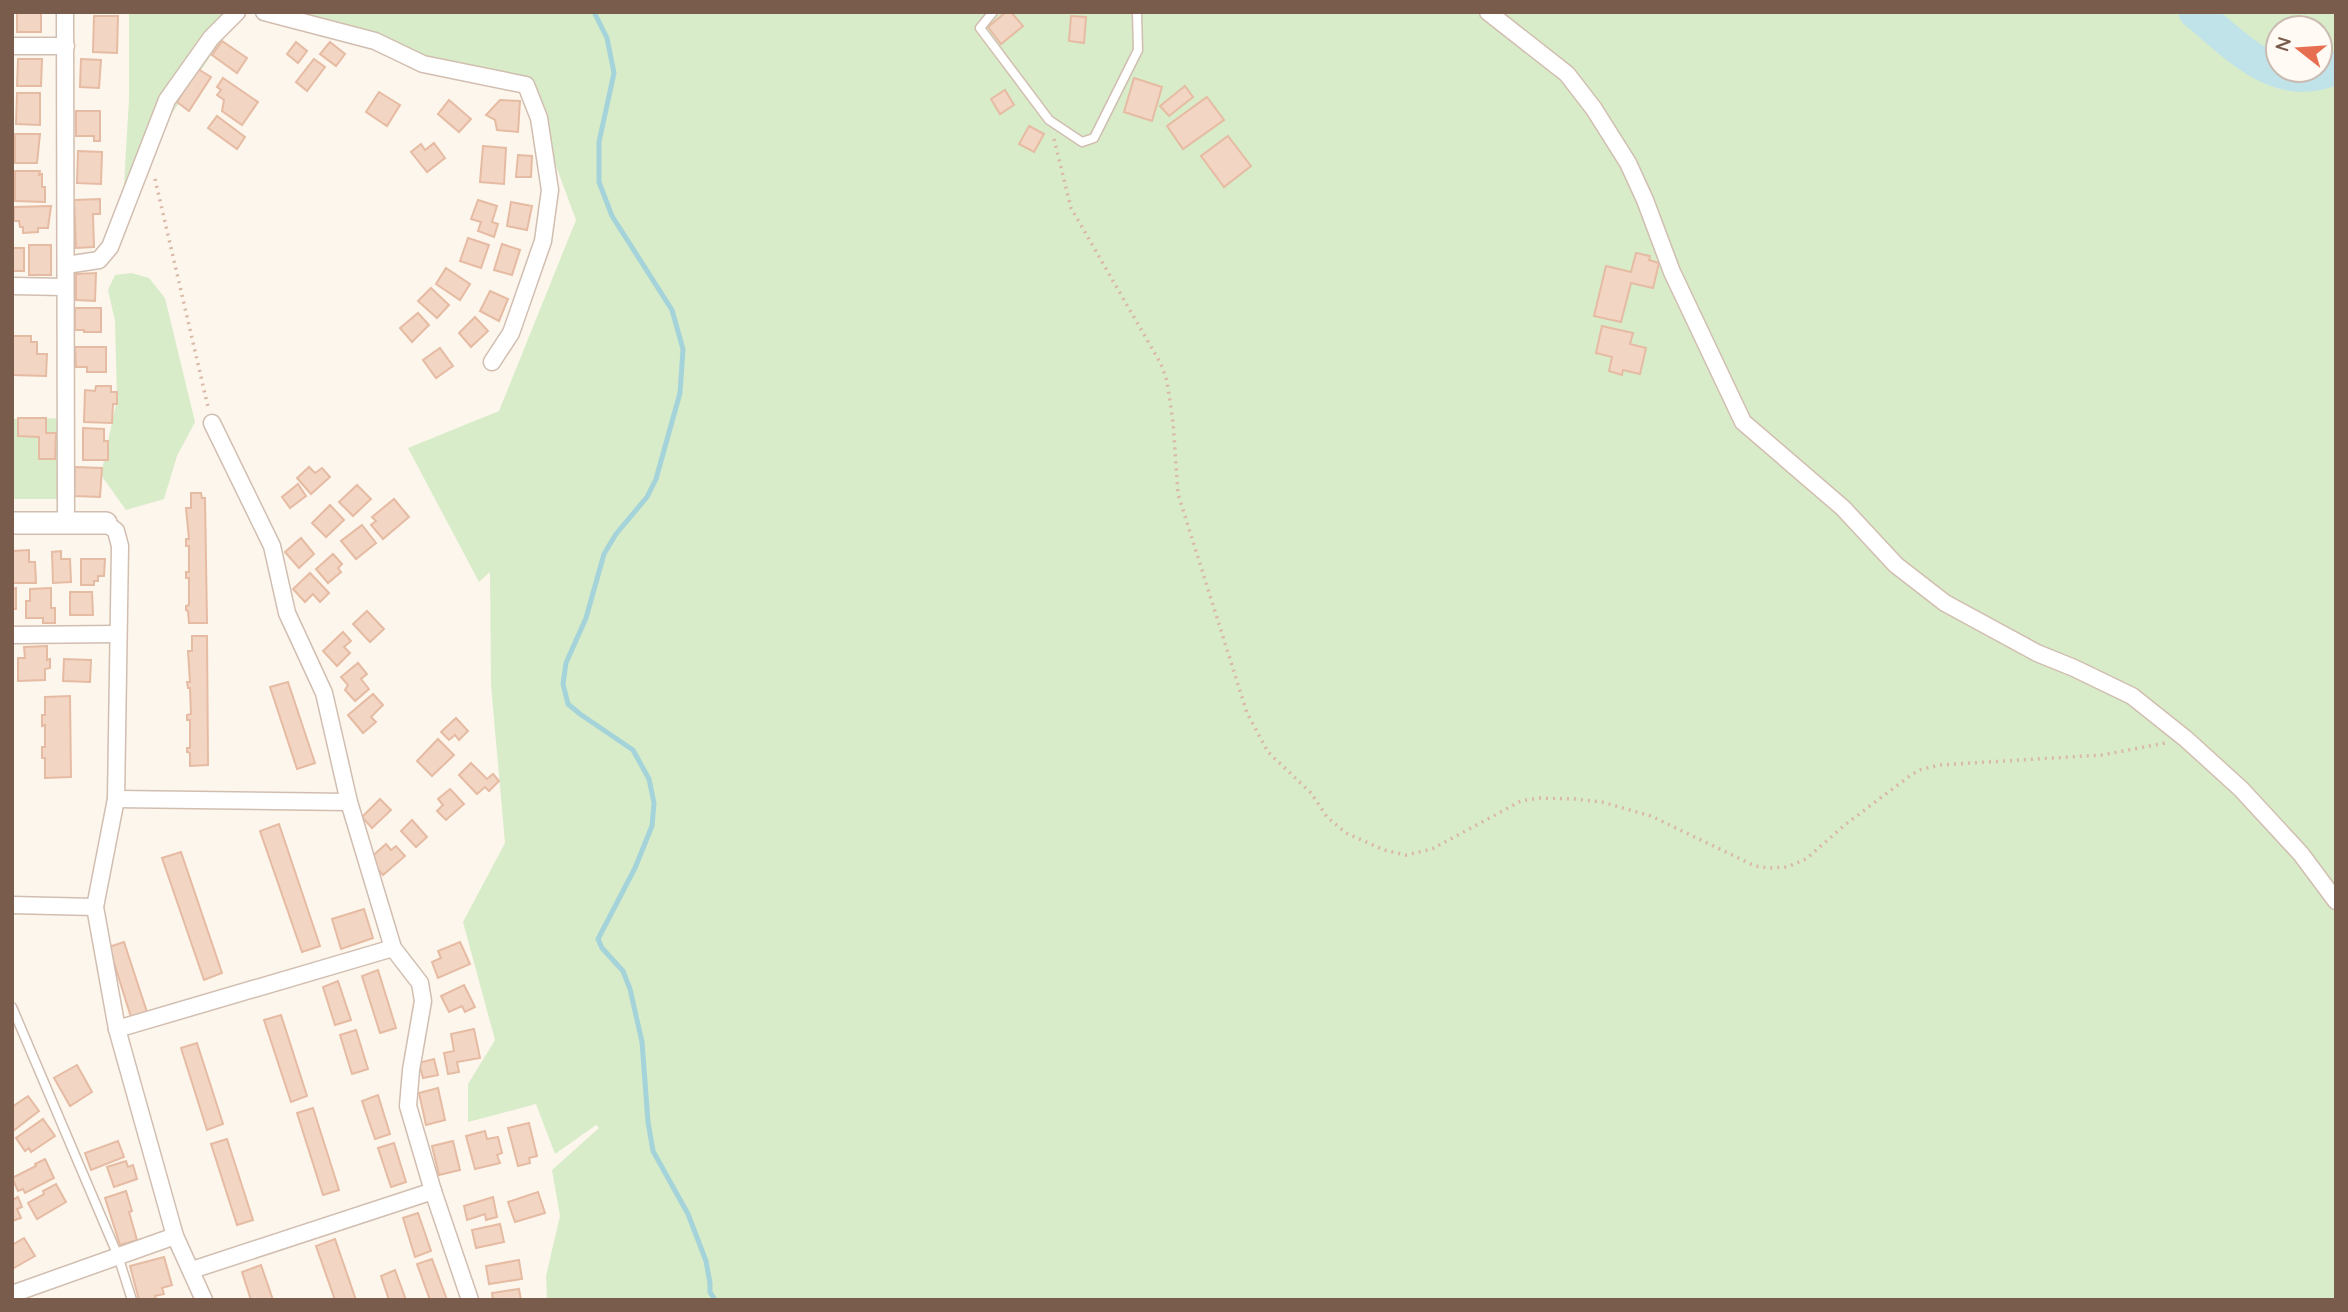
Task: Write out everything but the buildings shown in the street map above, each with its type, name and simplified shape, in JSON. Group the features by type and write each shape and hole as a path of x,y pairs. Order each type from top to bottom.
{"street":[{"path":"65,12 66,523"},
{"path":"66,265 99,260 110,247 166,100 211,38 237,12"},
{"path":"264,12 375,41 424,64 526,85 539,118 550,190 543,241 511,333 492,362"},
{"path":"1489,12 1567,74 1594,109 1629,163 1672,272 1743,422 1843,508 1896,565 1945,603 2037,653 2132,696 2186,738 2241,789 2301,853 2336,901"},
{"path":"12,46 66,46"},
{"path":"12,286 65,287"},
{"path":"212,423 272,546 287,613 324,692 349,802 393,948 420,983 423,1001 411,1070 408,1106 470,1300"},
{"path":"12,523 106,523 116,531 120,546 116,799 94,907 117,1029 175,1236 204,1300"},
{"path":"12,635 118,634"},
{"path":"116,799 349,802"},
{"path":"12,905 94,907"},
{"path":"117,1029 393,948"},
{"path":"192,1270 433,1191"},
{"path":"12,1294 175,1236"}],"lane":[{"path":"993,12 980,28 1049,120 1082,142 1094,138 1138,50 1137,12"},
{"path":"12,1007 118,1256 132,1300"}],"path":[{"path":"1049,120 1071,208 1161,364 1167,382 1173,422 1178,494 1247,713 1268,752 1311,793 1327,817 1346,833 1384,850 1406,855 1432,849 1521,801 1539,798 1576,799 1602,802 1651,817 1755,866 1769,869 1787,867 1806,859 1846,824 1919,770 1939,765 2102,755 2186,738"},
{"path":"148,150 212,423"}],"green space":[{"path":"129,12 240,12 124,185 129,99"},
{"path":"266,12 2336,12 2336,1300 547,1300 546,1276 560,1216 552,1170 599,1128 596,1125 555,1154 536,1104 468,1122 468,1084 495,1040 463,922 505,843 491,685 490,572 479,582 408,448 499,411 576,220 526,85"},
{"path":"131,273 149,278 165,298 195,422 177,456 164,499 126,510 101,475 117,399 115,321 108,290 115,275"},
{"path":"63,418 57,499 12,499 12,419"}],"waterway":[{"path":"594,12 607,38 614,73 599,142 599,182 612,216 672,310 683,349 680,393 656,479 647,497 616,534 604,554 586,618 566,663 563,684 568,704 633,750 649,779 654,803 652,826 635,868 598,939 602,948 623,971 630,989 642,1042 653,1151 688,1214 706,1261 710,1292 715,1300"},
{"path":"2195,12 2243,52 2277,71 2295,75 2315,74 2336,68"}]}
